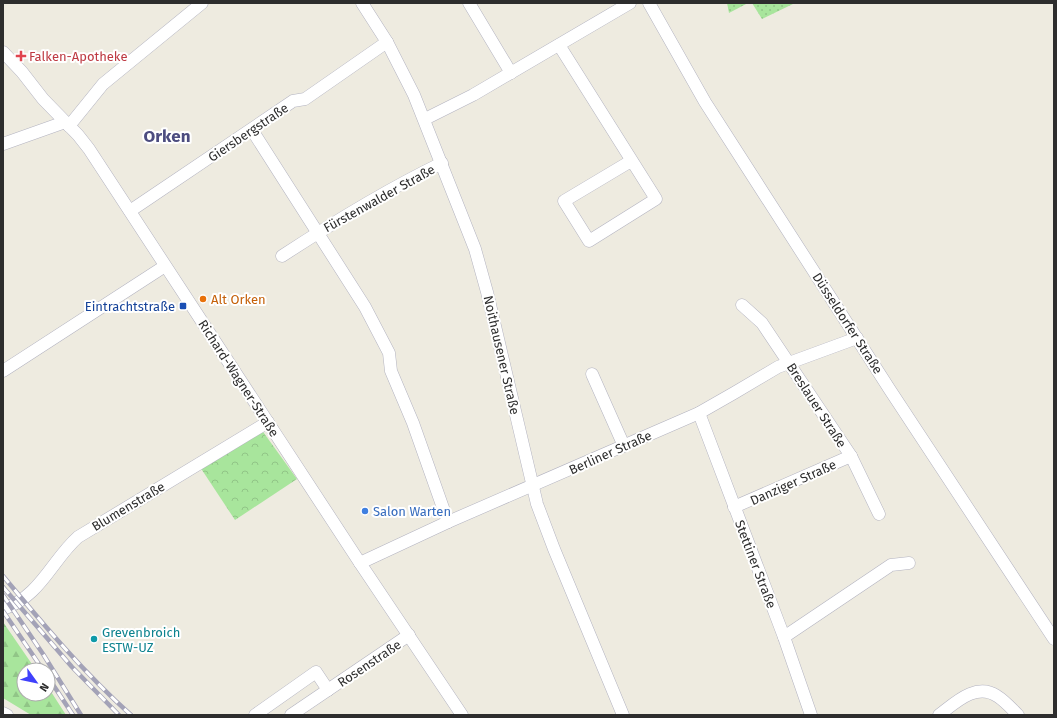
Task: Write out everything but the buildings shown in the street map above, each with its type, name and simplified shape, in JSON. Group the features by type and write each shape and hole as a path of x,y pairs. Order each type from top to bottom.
{"street":[{"path":"3,144 67,124 107,81 202,3"},
{"name":"Noithausener Straße","path":"362,3 387,42 425,119 475,249 537,504 545,527 623,715"},
{"path":"469,3 511,74"},
{"path":"425,119 463,101 511,74 630,3"},
{"name":"Düsseldorfer Straße","path":"649,3 705,102 1054,639"},
{"name":"Giersbergstraße","path":"130,211 293,101 305,98 387,42"},
{"path":"559,46 656,199 589,241 564,202 631,161"},
{"name":"Richard-Wagner-Straße","path":"3,52 22,72 43,99 89,149 360,563 462,715"},
{"name":"Fürstenwalder Straße","path":"252,130 365,308 389,353 391,371 413,423 448,522"},
{"name":"Fürstenwalder Straße","path":"282,256 386,191 442,163"},
{"path":"3,370 165,266"},
{"name":"Breslauer Straße","path":"742,305 762,323 851,456 879,514"},
{"name":"Berliner Straße","path":"360,563 448,522 699,413 789,362 857,338"},
{"path":"592,374 624,446"},
{"name":"Stettiner Straße","path":"699,413 784,637 811,715"},
{"name":"Blumenstraße","path":"3,609 17,603 35,590 78,536 268,422"},
{"name":"Danziger Straße","path":"734,507 851,456"},
{"path":"784,637 891,566 910,563"},
{"name":"Rosenstraße","path":"291,715 409,635"},
{"name":"Rosenstraße","path":"255,715 316,672 328,690"},
{"path":"939,715 969,694 980,691 985,691 998,696 1018,715"},
{"path":"3,713 7,715"}],"green space":[{"path":"727,3 748,3 729,13"},
{"path":"752,3 795,3 762,19"},
{"path":"261,429 297,479 235,520 200,467"},
{"path":"3,622 30,662 16,662 16,702 56,702 56,699 66,715 31,715 3,698"}],"railway":[{"path":"3,576 80,665 131,715"},
{"path":"3,587 72,667 119,715"},
{"path":"3,595 43,654 81,715"},
{"path":"3,611 38,662"},
{"path":"56,689 73,715"}],"place":[{"name":"Falken-Apotheke","path":"21,56"},
{"name":"Alt Orken","path":"203,299"},
{"name":"Eintrachtstraße","path":"183,306"},
{"name":"Salon Warten","path":"365,511"},
{"name":"Grevenbroich ESTW-UZ","path":"94,639"}],"district":[{"name":"Orken","path":"167,136"}]}
